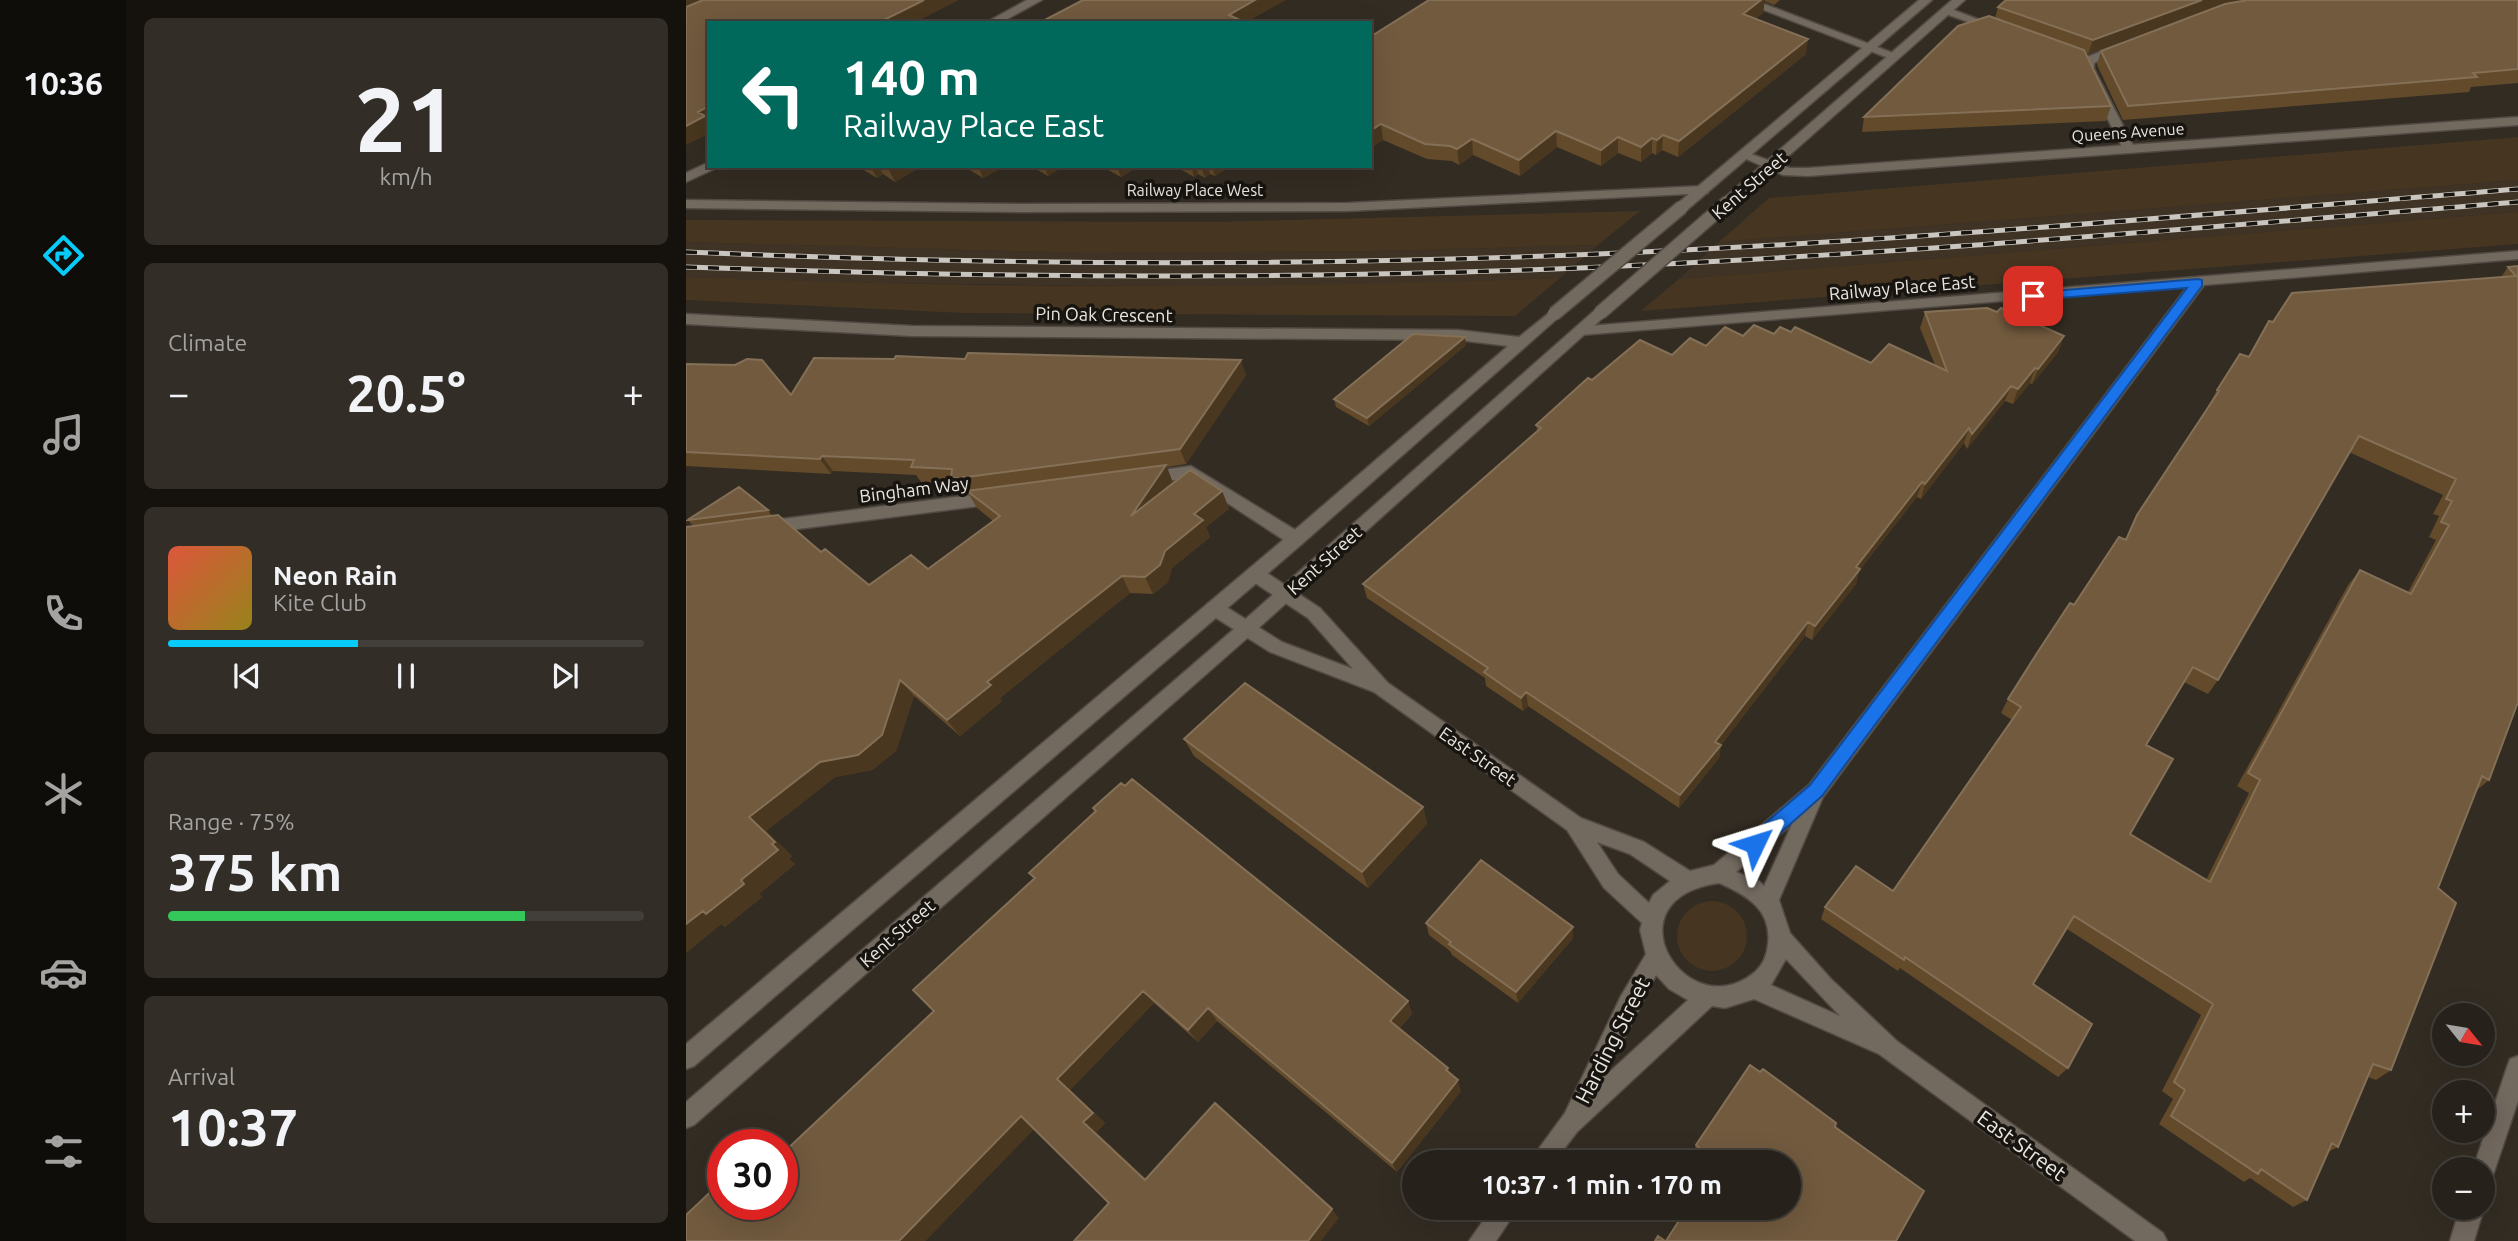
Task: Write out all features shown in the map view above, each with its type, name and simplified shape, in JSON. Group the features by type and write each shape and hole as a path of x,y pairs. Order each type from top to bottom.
{"street":[{"path":"1744,0 1895,56"},
{"name":"Kent Street","path":"686,1058 1296,540 1521,342 1926,0"},
{"name":"Kent Street","path":"686,1117 1247,628 1600,313 1772,166 1959,0"},
{"path":"994,21 1028,1"},
{"path":"1947,11 2012,34"},
{"path":"2075,56 2088,61 2126,46"},
{"path":"2088,61 2088,69 2129,149"},
{"name":"Queens Avenue","path":"1743,155 1788,172 1808,172 2518,121"},
{"path":"686,178 707,167"},
{"name":"Railway Place West","path":"686,204 1022,208 1348,207 1703,190"},
{"name":"Railway Place East","path":"1581,330 2198,283 2518,255"},
{"path":"1719,874 1816,791 2198,283"},
{"name":"Pin Oak Crescent","path":"686,319 912,331 1458,335 1521,342"},
{"path":"1136,480 1191,472 1296,540"},
{"name":"Bingham Way","path":"754,529 1013,495"},
{"name":"East Street","path":"1255,573 1314,613 1382,688 1574,824 1637,848 1686,880"},
{"name":"East Street","path":"1214,608 1276,647 1382,688"},
{"path":"1768,901 1816,791"},
{"name":"East Street","path":"1574,824 1611,881 1652,919"},
{"path":"1719,874 1738,878 1754,887 1768,901 1778,918 1782,938 1774,967 1753,988 1731,997 1706,997 1685,988 1667,975 1656,956 1651,938 1652,919 1665,895 1686,880 1719,874"},
{"name":"East Street","path":"1782,938 1824,986 1889,1050 2155,1241"},
{"name":"Harding Street","path":"1569,1124 1629,1003 1656,956"},
{"name":"East Street","path":"1753,988 1889,1050"},
{"name":"Harding Street","path":"1549,1150 1569,1124 1706,997"},
{"path":"2488,1157 2518,1068"},
{"path":"1480,1241 1497,1220"},
{"path":"2461,1240 2468,1220"}],"shaded area":[{"path":"2518,137 2518,180 1719,242 1769,198"},
{"path":"2518,180 2518,212 1679,279 1719,242"},
{"path":"1640,211 1598,245 1377,251 1086,253 686,242 686,220 1209,222"},
{"path":"2518,212 2518,244 1641,311 1679,279"},
{"path":"686,242 1086,253 1377,251 1598,245 1560,278 1353,286 1126,286 801,282 686,277"},
{"path":"686,277 904,284 1123,286 1560,278 1515,316 964,313 686,300"},
{"path":"1712,901 1731,907 1741,917 1747,936 1741,955 1731,965 1712,971 1693,965 1683,955 1677,936 1683,917 1693,907"}],"building":[{"path":"703,0 924,0 882,21 707,21 707,107 698,112 705,116 686,126 686,7"},
{"path":"1083,0 1255,0 1229,15 1242,21 1043,21"},
{"path":"1429,0 1761,0 1743,14 1808,39 1679,141 1663,135 1657,140 1652,138 1641,147 1618,137 1601,150 1556,131 1519,160 1472,139 1457,149 1425,144 1381,124 1372,130 1372,36"},
{"path":"2006,0 2202,0 2093,40 1998,7"},
{"path":"2248,0 2518,0 2518,69 2473,73 2477,77 2128,106 2101,51 2225,4"},
{"path":"1989,16 2084,50 2111,106 1864,117 1958,26"},
{"path":"2518,266 2518,702 2489,780 2482,776 2438,888 2456,903 2391,1070 2373,1064 2338,1147 2332,1143 2307,1200 2261,1169 2258,1174 2171,1116 2185,1090 2174,1082 2213,1004 2074,916 2033,984 2092,1024 2068,1068 1905,957 1904,960 1825,907 1856,866 1893,891 2021,707 2008,699 2070,603 2074,605 2119,537 2126,540 2137,515 2219,391 2217,390 2240,354 2249,357 2269,321 2273,322 2292,293 2516,276 2508,267","holes":["2359,436 2456,479 2446,499 2452,501 2441,522 2449,525 2411,594 2360,570 2248,773 2260,780 2210,882 2130,834 2173,759 2146,745 2193,667 2218,680"]},
{"path":"1987,308 1997,312 2001,308 2064,336 2038,369 2035,368 2018,389 2011,386 1972,434 1969,428 1925,484 1922,482 1856,567 1860,569 1815,626 1808,622 1715,742 1721,745 1680,795 1526,692 1521,698 1484,672 1488,668 1363,584 1541,428 1536,425 1588,378 1592,380 1640,340 1672,355 1690,338 1706,346 1725,327 1743,336 1754,325 1774,334 1780,327 1791,332 1795,327 1871,363 1889,344 1947,371 1925,312"},
{"path":"1413,334 1465,337 1367,418 1334,399"},
{"path":"968,353 1241,360 1180,449 951,479 952,469 911,467 914,460 822,456 820,459 686,452 686,364 735,365 747,359 762,360 791,395 814,358 894,359 896,356 965,359"},
{"path":"1166,465 1131,516 1190,470 1222,491 1194,514 1203,520 1165,551 1160,565 1145,577 1122,576 987,682 991,685 947,720 900,680 882,735 858,755 820,762 749,817 775,842 772,844 778,850 741,880 744,884 706,914 703,911 686,924 686,527 778,515 821,552 825,549 869,585 911,555 928,569 1000,516 967,491"},
{"path":"739,487 768,510 688,520 689,519"},
{"path":"1245,683 1423,807 1362,872 1184,739"},
{"path":"1132,779 1408,1001 1390,1021 1448,1068 1446,1070 1458,1080 1392,1163 1208,1008 1188,1030 1143,991 1057,1079 1093,1113 1083,1122 1145,1180 1215,1103 1332,1209 1308,1241 1074,1241 1109,1203 1021,1116 899,1241 686,1241 686,1215 707,1195 707,1220 798,1220 798,1139 934,1011 913,990 1035,878 1029,873 1096,811 1093,808 1121,783 1125,786"},
{"path":"1481,860 1573,927 1516,992 1449,944 1451,942 1426,923"},
{"path":"1750,1065 1760,1072 1763,1069 1836,1123 1835,1127 1924,1191 1896,1241 1666,1241 1679,1220 1801,1220 1801,1150 1701,1150 1696,1145"}],"railway":[{"path":"686,252 914,260 1142,263 1484,258 1944,234 2518,189"},
{"path":"686,267 1106,276 1525,270 1897,250 2518,202"}],"route":[{"path":"1755,844 1816,791 2198,283 2033,296"}]}
